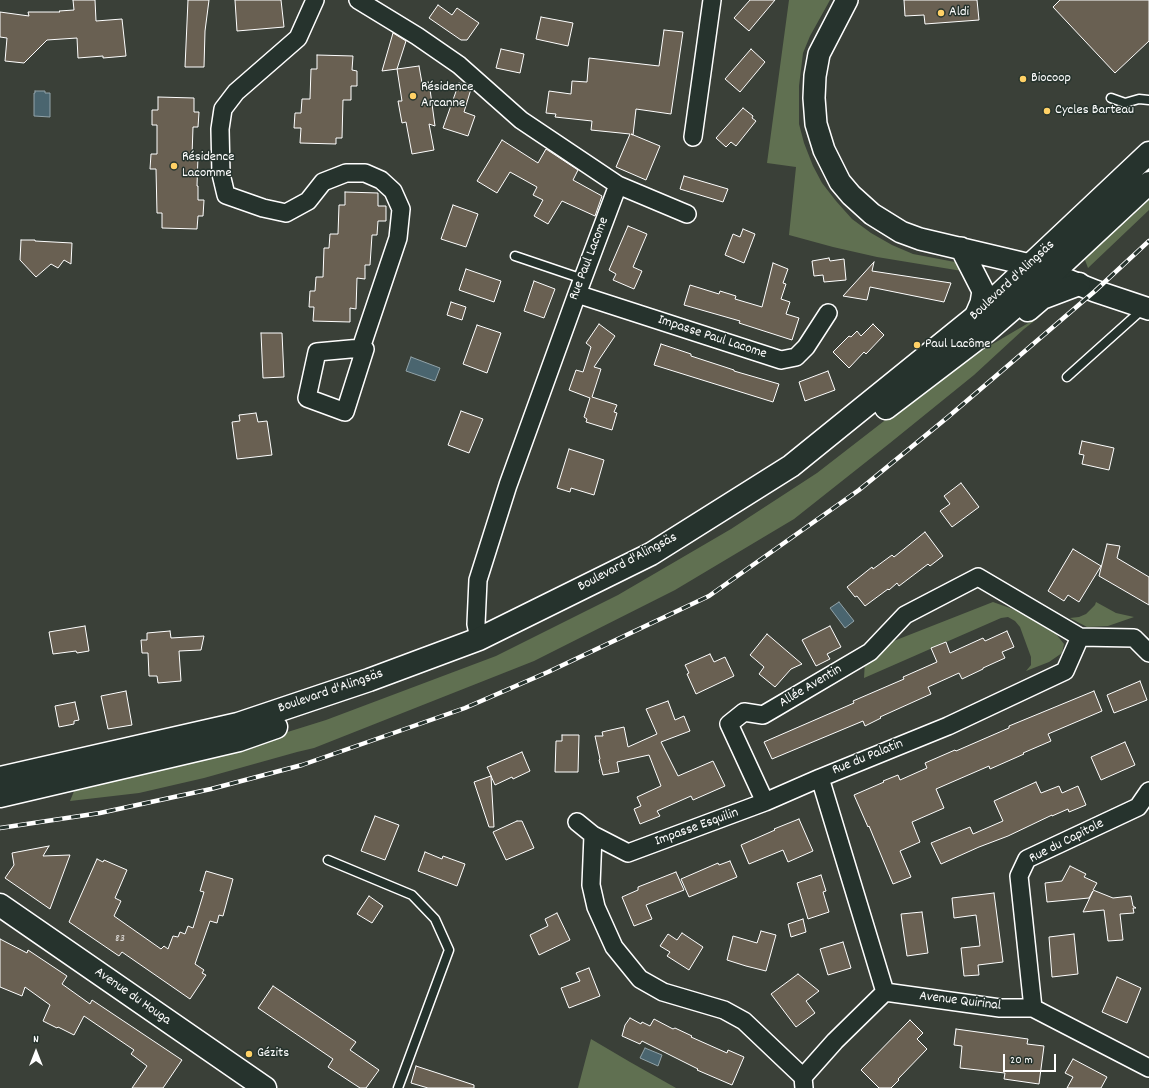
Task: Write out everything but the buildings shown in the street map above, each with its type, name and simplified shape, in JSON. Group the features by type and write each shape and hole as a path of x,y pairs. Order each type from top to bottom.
{"main road":[{"name":"Boulevard d'Alingsäs","path":"0,778 238,724 369,680 479,639 651,554 791,466 975,317 1149,153"},
{"name":"Boulevard d'Alingsäs","path":"0,796 239,740 376,693 493,647 670,557 798,476 987,331 1032,292 1149,183"},
{"path":"941,366 988,341 1042,298 1079,284"},
{"name":"Avenue du Houga","path":"0,905 265,1088"}],"street":[{"path":"315,0 298,38 236,92 223,110 220,129 221,174 226,195 262,208 286,213 308,201 323,182 346,173 365,173 381,180 393,191 401,209 398,238 361,348"},
{"path":"358,0 417,36 459,65 521,120 618,185 687,214"},
{"path":"693,137 712,0"},
{"path":"846,0 820,54 815,76 814,98 816,124 824,150 840,182 851,195 872,214 901,232 920,239 1030,265 1095,291 1147,308"},
{"name":"Rue Paul Lacome","path":"479,639 476,624 478,580 508,485 618,185"},
{"path":"961,248 983,291 981,303 975,317"},
{"name":"Impasse Paul Lacome","path":"580,286 781,360 796,358 828,313"},
{"name":"Allée Aventin","path":"765,802 730,724 744,712 763,715 870,652 905,615 957,587 978,577 1080,637"},
{"path":"1080,637 1134,638 1149,653"},
{"name":"Rue du Palatin","path":"885,992 820,778 948,726 1065,670 1080,637"},
{"name":"Impasse Esquilin","path":"577,822 593,835 628,853 765,802 820,778"},
{"name":"Rue du Capitole","path":"1033,1008 1019,876 1027,859 1138,807 1149,791"},
{"path":"593,835 591,884 596,907 614,947 640,978 663,992 724,1010 744,1021 803,1083 835,1041 885,992"},
{"name":"Avenue Quirinal","path":"885,992 1000,1008 1033,1008 1149,1068"}],"lane":[{"path":"1111,98 1125,103 1139,99 1149,100"},
{"path":"516,256 580,286"},
{"path":"1067,377 1147,308"},
{"path":"328,860 412,895 435,919 448,950 398,1088"}],"green space":[{"path":"789,0 830,0 810,36 803,53 799,86 799,124 804,143 813,166 822,183 852,219 871,233 892,245 913,254 955,262 962,271 877,257 789,235 796,167 767,163"},
{"path":"1149,186 1149,210 1088,268 1085,260 1085,250"},
{"path":"1042,315 1024,329 974,375 794,519 675,590 534,661 314,748 204,778 139,793 70,801 75,789 214,755 326,720 496,656 618,595 731,529 817,473 897,411 974,355"},
{"path":"993,602 1018,611 1056,634 1064,644 1062,653 1049,662 1026,671 1031,665 1031,657 1020,627 1015,621 1008,617 1001,618 864,678 865,661 886,644"},
{"path":"1096,602 1116,613 1134,617 1108,626 1087,627 1070,618 1079,617 1086,614"},
{"path":"591,1039 630,1062 676,1088 578,1088"}],"water":[{"path":"35,91 45,91 45,93 50,93 50,117 34,116"},
{"path":"411,357 440,368 435,381 406,371"},
{"path":"839,602 854,621 845,628 830,608"},
{"path":"645,1048 662,1055 658,1066 640,1058"}],"railway":[{"path":"0,828 100,813 211,789 302,765 465,708 548,672 709,596 859,490 948,417 1095,291 1149,241"}],"place":[{"name":"Aldi","path":"941,13"},
{"name":"Biocoop","path":"1023,79"},
{"name":"Résidence Arcanne","path":"413,96"},
{"name":"Cycles Barteau","path":"1047,111"},
{"name":"Résidence Lacomme","path":"174,166"},
{"name":"Paul Lacôme","path":"917,345"},
{"name":"Gézits","path":"249,1054"}]}
